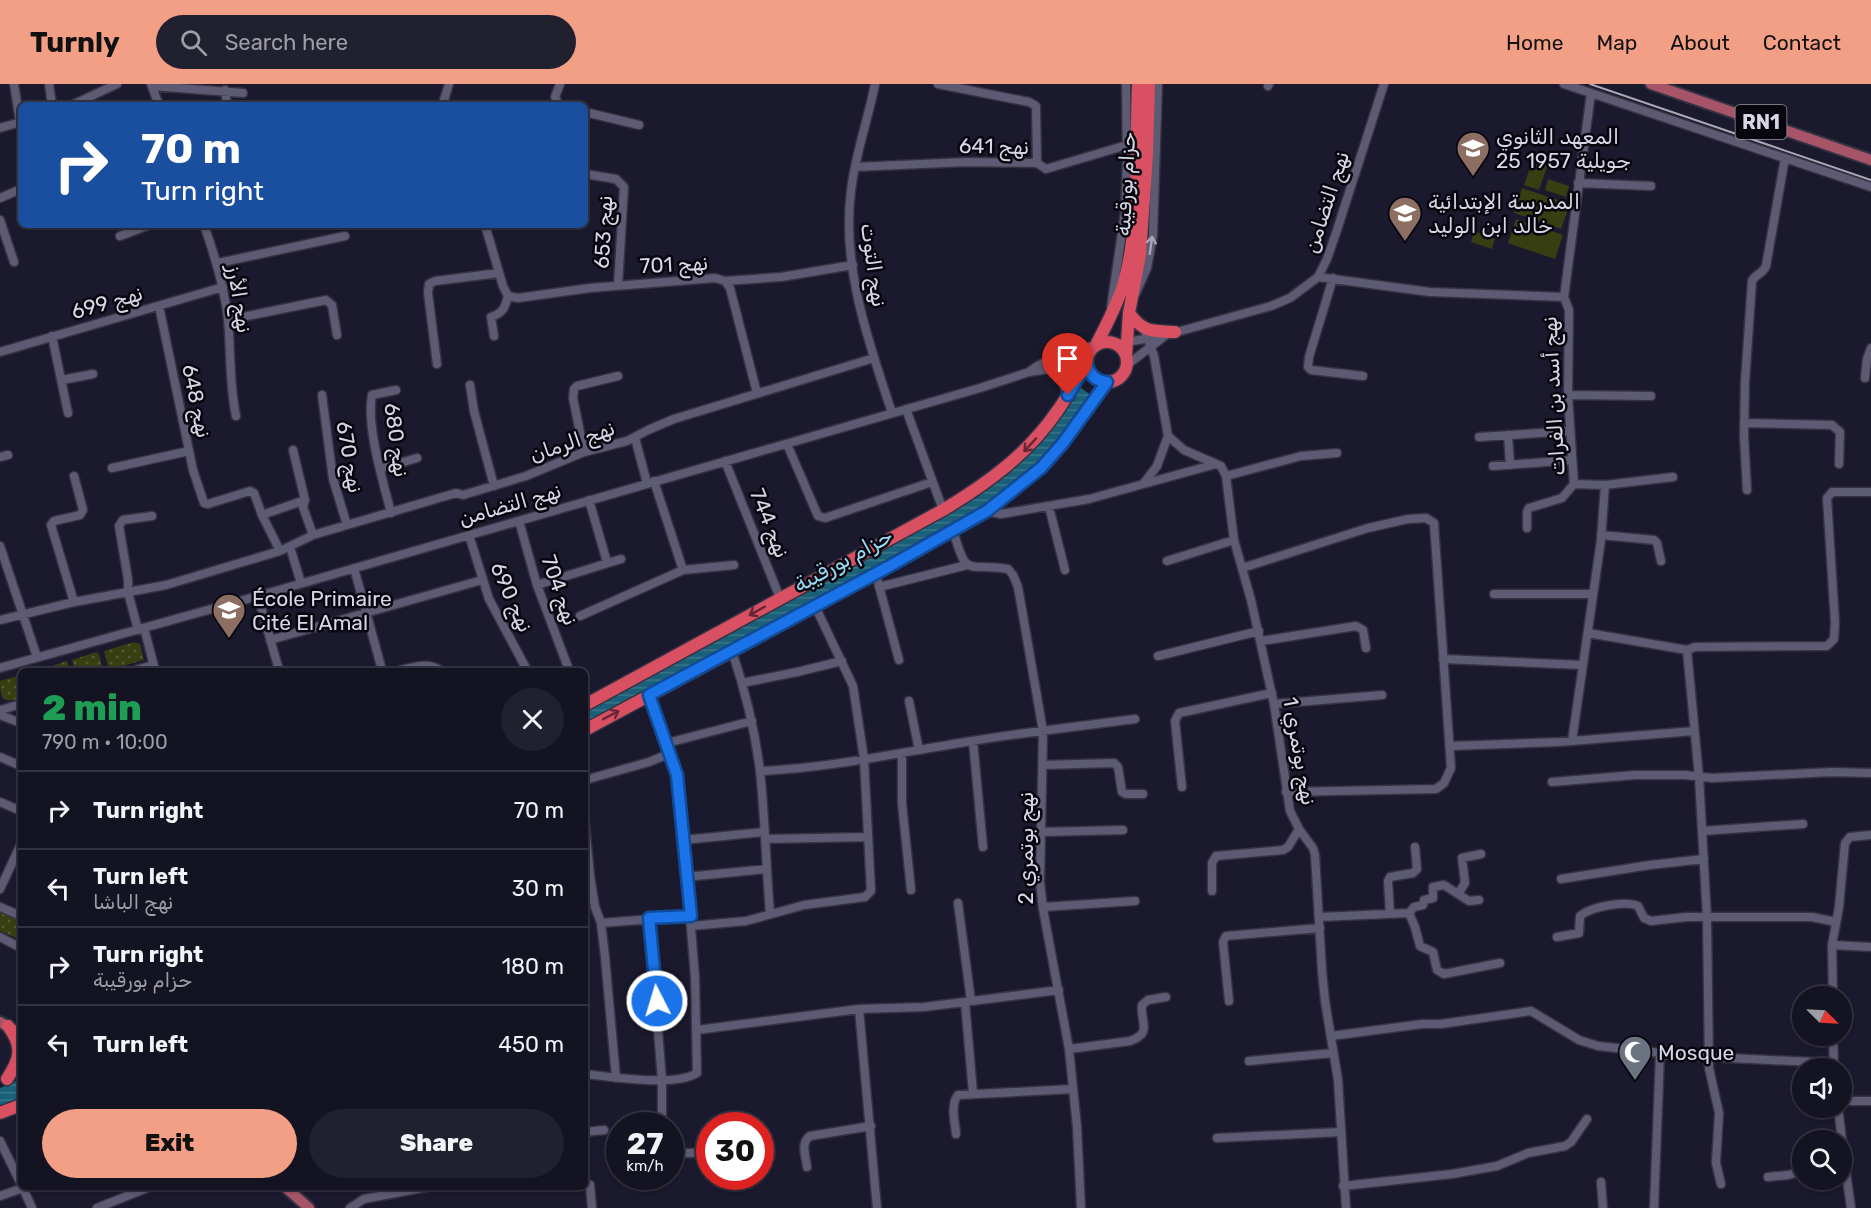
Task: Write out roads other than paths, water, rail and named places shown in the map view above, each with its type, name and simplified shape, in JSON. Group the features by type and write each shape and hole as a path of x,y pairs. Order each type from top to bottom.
{"highway":[{"name":"حزام بورقيبة","path":"1096,345 1111,317 1127,270 1134,217 1138,84"},
{"name":"حزام بورقيبة","path":"1126,361 1121,343 1140,255 1149,84"},
{"path":"1129,313 1146,333 1154,331 1170,334"},
{"path":"588,703 943,510 979,488 1020,455 1047,426 1086,369 1089,353 1096,345 1107,341 1121,343"},
{"path":"1086,369 1100,381 1107,382 1120,377 1126,361"},
{"path":"1055,368 1065,380 1068,395"},
{"path":"588,728 987,511 1041,468 1063,443 1107,382"},
{"path":"4,1024 17,1040 18,1045"},
{"path":"4,1080 15,1068 18,1054"},
{"path":"4,1080 18,1074"},
{"path":"0,1113 18,1106"}],"main road":[{"name":"RN1","path":"1651,84 1871,160"},
{"path":"4,1024 18,1032"},
{"path":"289,1190 309,1208"}],"street":[{"path":"14,84 18,106"},
{"path":"49,84 52,102"},
{"path":"78,102 117,84"},
{"path":"444,102 449,84"},
{"path":"558,102 555,97 560,84"},
{"name":"نهج التوت","path":"875,84 855,167 849,218 853,266 874,358 892,414"},
{"path":"938,84 1029,102 1036,106 1036,163"},
{"path":"1111,317 1125,212 1126,84"},
{"path":"1131,300 1140,287 1147,268 1153,235 1158,84"},
{"name":"نهج التضامن","path":"1126,361 1170,334 1272,306 1290,298 1318,277 1336,233 1384,84"},
{"path":"1564,84 1871,187"},
{"path":"158,102 151,85 243,93"},
{"path":"225,90 226,102"},
{"name":"نهج أسد بن الفرات","path":"1590,93 1564,297 1569,310 1568,395 1574,484 1605,485 1673,477"},
{"path":"588,113 639,125"},
{"path":"0,128 18,123"},
{"name":"نهج 641","path":"855,167 966,162 1036,163 1046,169 1127,145"},
{"path":"1747,490 1744,423 1752,281 1764,271 1766,266 1785,158"},
{"name":"نهج 653","path":"588,174 616,179 624,187 618,285"},
{"path":"1578,183 1651,186"},
{"path":"0,198 18,190"},
{"path":"0,220 14,262"},
{"path":"120,236 141,228"},
{"name":"نهج الأرز","path":"205,228 218,263 223,287 228,320 231,394 236,416"},
{"path":"486,228 508,296 505,309 500,315 491,317 494,336"},
{"path":"218,263 345,236"},
{"path":"725,281 781,277 853,266"},
{"path":"437,364 428,293 429,284 435,281 499,273"},
{"path":"1318,277 1430,292 1564,297"},
{"name":"نهج 701","path":"508,296 518,298 618,285 715,278 725,281 733,298 757,393"},
{"path":"1333,278 1308,367 1311,370 1363,376"},
{"name":"نهج 699","path":"0,352 223,287"},
{"path":"228,320 326,300 332,305 337,335"},
{"name":"نهج 648","path":"159,306 189,451 204,503 208,504 250,491 254,493 262,515"},
{"path":"1121,343 1146,333 1151,347 1168,436 1157,466 1143,484"},
{"path":"52,336 68,413"},
{"name":"نهج التضامن","path":"1029,372 1038,365 1060,356 1096,345"},
{"path":"1865,378 1871,348"},
{"name":"نهج الرمان","path":"0,620 74,602 166,585 280,551 312,536 346,525 456,493 463,495 526,476 584,452 635,438 674,419 874,358"},
{"name":"نهج التضامن","path":"0,668 892,414 1029,372 1067,367 1086,369"},
{"path":"62,380 93,374"},
{"path":"584,452 573,398 574,389 577,386 618,376"},
{"path":"470,385 474,411 494,486"},
{"name":"نهج 680","path":"391,513 380,469 370,411 372,395 396,390"},
{"name":"نهج 670","path":"322,395 333,480 346,525"},
{"path":"1568,395 1651,396"},
{"path":"906,409 943,510"},
{"path":"1744,423 1832,425 1840,432 1839,464"},
{"path":"1479,436 1570,431"},
{"path":"1508,435 1510,465"},
{"path":"1168,436 1184,450 1217,464 1224,469 1226,476 1301,456 1336,453"},
{"path":"635,438 683,570"},
{"path":"787,444 818,516 825,518 932,482"},
{"path":"293,450 305,500 303,507 312,536"},
{"path":"112,468 189,451"},
{"path":"380,469 417,458"},
{"path":"1493,466 1572,460"},
{"name":"نهج 744","path":"725,461 780,598"},
{"path":"987,511 1001,514 1089,499 1217,464"},
{"path":"74,476 82,510 80,515 54,521 51,525 74,602"},
{"name":"نهج بوتمري 1","path":"1226,476 1234,540 1260,636 1272,693 1290,811 1315,855 1324,1001 1338,1080 1346,1208"},
{"path":"1527,528 1529,508 1562,498 1574,484"},
{"path":"1572,741 1601,535 1605,485"},
{"path":"1588,633 1687,650 1695,647 1823,647 1830,645 1835,636 1835,622 1827,498 1832,492 1871,492"},
{"path":"280,551 262,515 305,500"},
{"path":"589,500 607,562"},
{"path":"1049,507 1065,570"},
{"path":"152,516 123,520 119,526 128,592 154,668"},
{"path":"1242,568 1368,528 1408,519 1426,518 1434,523 1450,746 1450,772 1444,783 1436,789 1286,792"},
{"name":"نهج 704","path":"519,521 537,585 568,668"},
{"path":"953,530 962,560 967,565"},
{"name":"نهج 690","path":"469,535 489,599 526,668"},
{"path":"1601,535 1654,540 1657,543 1661,561"},
{"path":"1167,561 1234,540"},
{"path":"0,546 37,657"},
{"path":"290,547 302,583"},
{"path":"537,585 621,559"},
{"path":"580,616 683,570 734,565"},
{"name":"نهج بوتمري 2","path":"879,587 967,565 980,568 1006,568 1013,574 1020,597 1043,731 1040,882 1042,907 1070,1049 1081,1208"},
{"path":"354,568 381,668"},
{"path":"876,573 899,660"},
{"path":"270,640 482,580"},
{"path":"1494,594 1593,594"},
{"path":"258,596 278,668"},
{"path":"692,926 752,920 804,905 843,901 869,895 872,886 864,759 853,686 815,606"},
{"path":"1158,656 1260,636 1356,626 1363,630 1366,648"},
{"path":"1687,650 1699,777 1707,918 1708,1057 1710,1078 1719,1113 1716,1163 1721,1184"},
{"path":"732,651 752,721 760,771 770,913"},
{"path":"1443,659 1582,665"},
{"path":"742,683 842,661"},
{"path":"410,668 431,665 436,668"},
{"path":"1182,787 1175,721 1179,713 1272,693"},
{"path":"588,1074 662,1080 692,1077 697,1073 692,926 680,795 671,753 649,695"},
{"path":"1274,704 1382,695"},
{"path":"909,701 920,750"},
{"path":"1,712 18,705"},
{"path":"1,712 18,721"},
{"path":"760,771 864,759 973,741 1135,719"},
{"path":"667,743 752,721"},
{"path":"1450,746 1572,741 1694,731"},
{"path":"973,741 983,847"},
{"path":"588,779 649,762 671,753"},
{"path":"902,753 902,804 912,890"},
{"path":"0,757 18,765"},
{"path":"1043,765 1114,763 1118,767 1122,792 1143,794"},
{"path":"1552,782 1635,775 1712,778 1832,772 1871,773"},
{"path":"0,802 18,811"},
{"path":"1702,831 1803,824"},
{"path":"1212,891 1212,863 1216,855 1283,850 1288,847 1299,829"},
{"path":"1041,832 1123,830"},
{"path":"683,840 764,835 868,837"},
{"path":"1833,986 1832,945 1839,907 1845,843 1850,837 1871,835"},
{"path":"1390,913 1388,881 1390,877 1413,873 1417,869 1415,847"},
{"path":"1458,894 1465,883 1462,858 1481,854"},
{"path":"0,890 18,857"},
{"path":"1561,879 1650,865 1704,860"},
{"path":"686,877 766,869"},
{"path":"588,877 601,923 616,1078"},
{"path":"1409,913 1414,907 1423,905 1424,900 1433,898 1433,887 1444,885 1469,901 1479,900"},
{"path":"1042,907 1135,901"},
{"path":"958,903 968,1002 973,1093"},
{"path":"1557,937 1579,933 1580,916 1587,910 1621,904 1635,904 1644,918 1651,921 1686,917 1812,917 1836,922"},
{"path":"0,907 18,915"},
{"path":"1320,917 1409,913"},
{"path":"1409,913 1420,946 1433,952 1437,970 1444,974 1500,963"},
{"path":"601,923 691,916"},
{"path":"649,918 662,1080 662,1112"},
{"path":"1229,1000 1223,942 1226,936 1320,928"},
{"path":"0,937 18,946"},
{"path":"1832,945 1871,947"},
{"path":"697,1029 859,1010 924,1007 1059,990"},
{"path":"1070,1049 1138,1038 1144,1028 1142,1005 1148,1000 1166,997"},
{"path":"859,1010 877,1208"},
{"path":"1330,1036 1422,1024 1442,1024 1531,1011 1580,1040 1598,1046 1792,1063"},
{"path":"1249,1062 1334,1053"},
{"path":"1654,1208 1660,1053"},
{"path":"956,1134 954,1099 958,1095 1072,1089"},
{"path":"1852,1101 1871,1101"},
{"path":"1343,1186 1452,1174 1497,1166 1528,1153 1565,1146 1571,1142 1587,1119"},
{"path":"807,1167 804,1146 806,1139 810,1136 871,1126"},
{"path":"588,1132 604,1130"},
{"path":"1217,1138 1341,1132"},
{"path":"0,1141 18,1178"},
{"path":"1768,1177 1792,1174"},
{"path":"1601,1182 1603,1208"},
{"path":"590,1185 592,1208"},
{"path":"0,1196 18,1188"},
{"path":"24,1190 32,1208"},
{"path":"97,1208 142,1190"},
{"path":"350,1208 364,1199 411,1190"},
{"path":"1848,1190 1851,1208"}],"water":[{"path":"1081,388 1091,395 1044,458 995,500 833,591 588,722 588,707 911,531 1047,434"},
{"path":"18,1080 18,1100 0,1108 0,1088"}],"railway":[{"path":"1590,84 1871,180"}],"place":[{"name":"المعهد الثانوي 25 جويلية 1957","path":"1473,177"},
{"name":"المدرسة الإبتدائية خالد ابن الوليد","path":"1405,242"},
{"name":"École Primaire Cité El Amal","path":"229,639"},
{"name":"Mosque","path":"1635,1081"}]}
